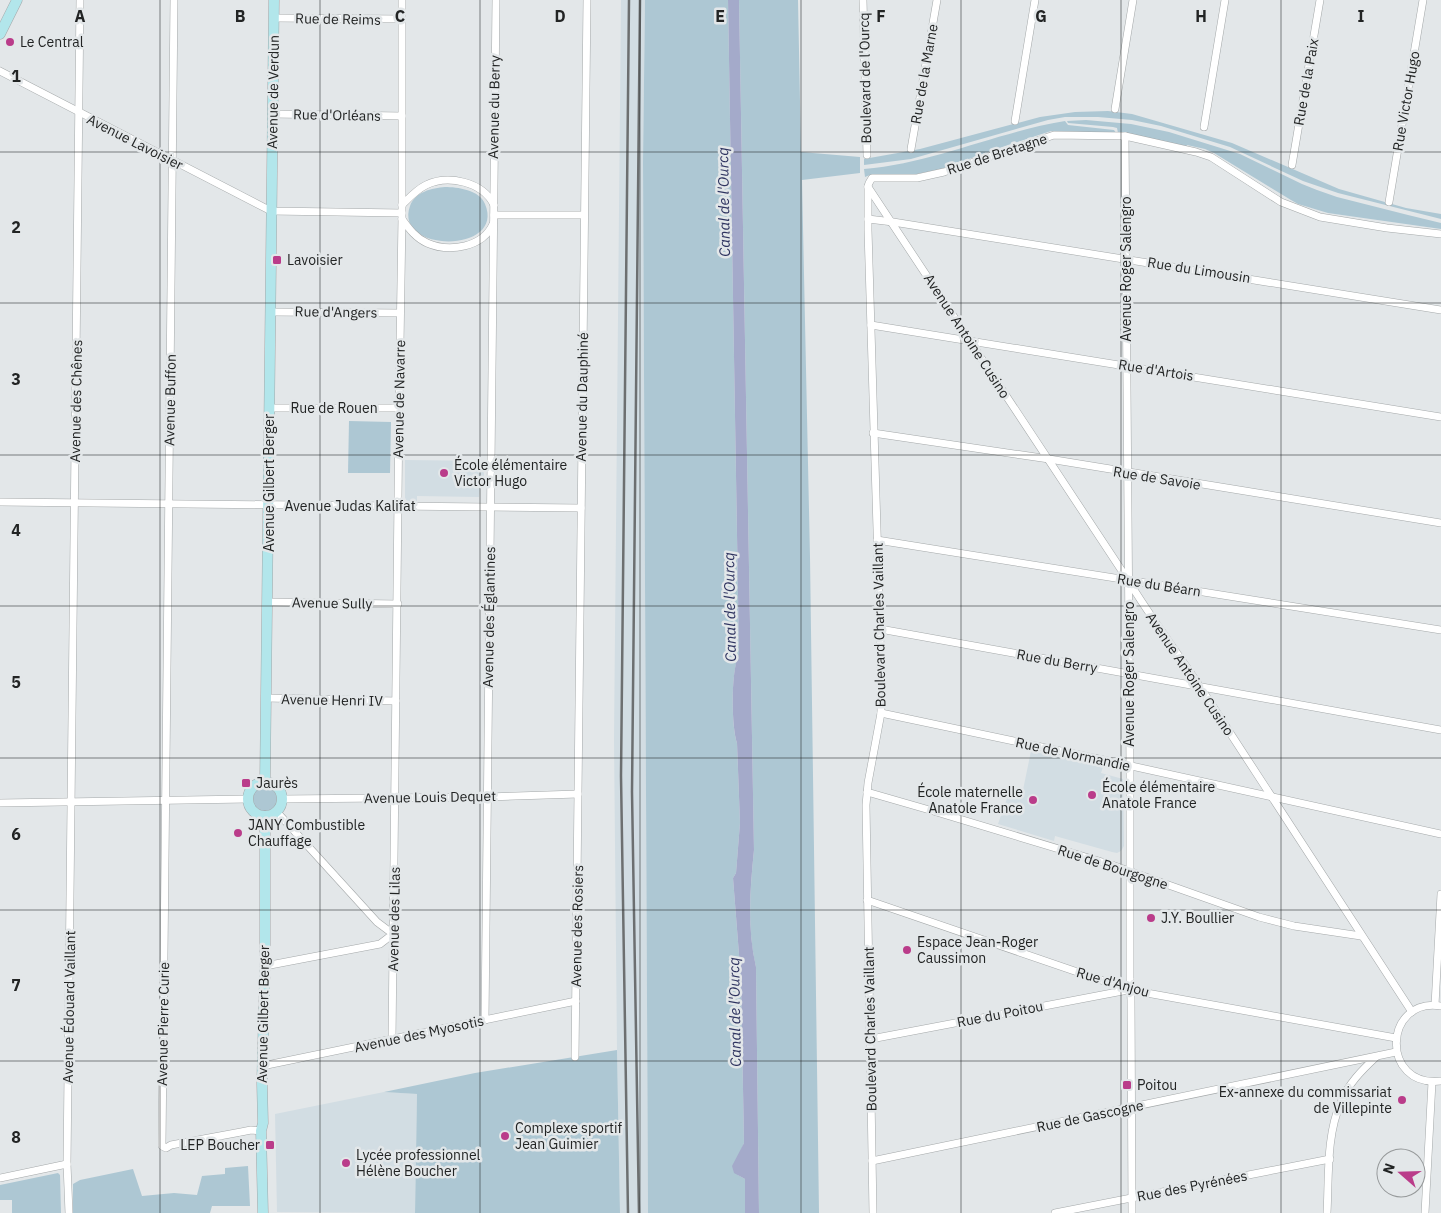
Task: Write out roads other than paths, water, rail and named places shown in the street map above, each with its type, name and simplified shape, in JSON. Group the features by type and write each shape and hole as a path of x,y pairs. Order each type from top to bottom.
{"street":[{"path":"0,34 17,0"},
{"name":"Avenue des Chênes","path":"71,801 80,0"},
{"name":"Avenue Buffon","path":"165,800 174,0"},
{"name":"Avenue de Verdun","path":"272,184 274,0"},
{"name":"Avenue de Navarre","path":"395,798 402,212 402,0"},
{"name":"Avenue du Berry","path":"494,218 496,0"},
{"name":"Avenue du Dauphiné","path":"578,794 587,0"},
{"name":"Boulevard de l'Ourcq","path":"863,0 866,155"},
{"name":"Rue de la Marne","path":"911,149 937,0"},
{"path":"1015,121 1035,0"},
{"path":"1115,109 1134,0"},
{"path":"1204,127 1225,0"},
{"name":"Rue de la Paix","path":"1292,165 1320,0"},
{"name":"Rue Victor Hugo","path":"1389,202 1423,0"},
{"name":"Rue de Reims","path":"274,18 402,19"},
{"name":"Avenue Lavoisier","path":"0,71 271,211"},
{"name":"Rue d'Orléans","path":"273,114 402,116"},
{"name":"Rue de Bretagne","path":"868,186 872,178 917,178 944,172 1054,135 1125,136 1211,157 1281,202 1320,217 1387,228 1441,234"},
{"name":"Avenue Roger Salengro","path":"1125,136 1132,1213"},
{"path":"402,212 414,193 427,184 440,181 471,184 486,194 494,206"},
{"name":"Avenue Gilbert Berger","path":"265,782 272,184"},
{"name":"Boulevard Charles Vaillant","path":"868,186 881,713 866,792 873,1213"},
{"name":"Avenue Antoine Cusino","path":"868,186 1140,601 1200,686 1412,1012"},
{"path":"271,211 402,212"},
{"path":"402,212 410,232 426,243 454,248 483,238 490,232 494,218 584,215"},
{"name":"Avenue des Églantines","path":"485,1020 494,218"},
{"name":"Rue du Limousin","path":"868,219 1441,310"},
{"name":"Rue d'Angers","path":"271,312 400,313"},
{"name":"Rue d'Artois","path":"871,325 1441,417"},
{"name":"Rue de Rouen","path":"269,408 399,408"},
{"name":"Rue de Savoie","path":"873,433 1048,459 1441,523"},
{"name":"Avenue Judas Kalifat","path":"0,502 581,508"},
{"name":"Rue du Béarn","path":"877,540 1441,630"},
{"name":"Avenue Sully","path":"267,602 398,604"},
{"name":"Rue du Berry","path":"880,630 1441,730"},
{"name":"Avenue Henri IV","path":"267,698 396,701"},
{"name":"Rue de Normandie","path":"881,713 1441,834"},
{"path":"265,782 275,786 282,799 276,811 265,816 257,814 250,808 248,799 249,793 255,785 265,782"},
{"name":"Rue de Bourgogne","path":"866,792 1129,871 1259,917 1294,926 1361,936"},
{"name":"Avenue Louis Dequet","path":"282,799 578,794"},
{"name":"Avenue des Rosiers","path":"575,1058 578,794"},
{"name":"Avenue des Lilas","path":"392,1040 395,798"},
{"path":"0,803 248,799"},
{"name":"Avenue Pierre Curie","path":"165,800 162,1146 166,1148 171,1145 251,1130 261,1131"},
{"name":"Avenue Édouard Vaillant","path":"69,1213 67,1164 71,801"},
{"path":"264,966 380,944 393,934 377,922 276,811"},
{"name":"Avenue Gilbert Berger","path":"263,1213 261,1131 263,1123 265,816"},
{"path":"1441,894 1438,1005 1427,1005 1412,1012 1399,1027 1396,1038 1396,1052 1401,1064 1410,1073 1420,1080 1441,1081"},
{"name":"Rue d'Anjou","path":"867,900 1130,990 1396,1038"},
{"name":"Rue du Poitou","path":"871,1039 1130,990"},
{"name":"Avenue des Myosotis","path":"262,1066 576,1001"},
{"name":"Rue de Gascogne","path":"872,1161 1396,1052"},
{"path":"1327,1213 1332,1129 1341,1102 1353,1082 1362,1070 1377,1056"},
{"path":"1425,1213 1432,1082"},
{"name":"Rue des Pyrénées","path":"1055,1213 1330,1159"},
{"path":"0,1178 67,1164"}],"railway":[{"path":"628,1213 621,776 629,0"},
{"path":"639,1213 632,792 640,0"}],"place":[{"name":"Le Central","path":"10,42"},
{"name":"Lavoisier","path":"277,260"},
{"name":"École élémentaire Victor Hugo","path":"444,473"},
{"name":"Jaurès","path":"246,783"},
{"name":"École élémentaire Anatole France","path":"1092,795"},
{"name":"École maternelle Anatole France","path":"1033,800"},
{"name":"JANY Combustible Chauffage","path":"238,833"},
{"name":"J.Y. Boullier","path":"1151,918"},
{"name":"Espace Jean-Roger Caussimon","path":"907,950"},
{"name":"Poitou","path":"1127,1085"},
{"name":"Ex-annexe du commissariat de Villepinte","path":"1402,1100"},
{"name":"Complexe sportif Jean Guimier","path":"505,1136"},
{"name":"LEP Boucher","path":"270,1145"},
{"name":"Lycée professionnel Hélène Boucher","path":"346,1163"}],"water label":[{"name":"Canal de l'Ourcq","path":"724,202"},
{"name":"Canal de l'Ourcq","path":"730,607"},
{"name":"Canal de l'Ourcq","path":"735,1012"}]}
